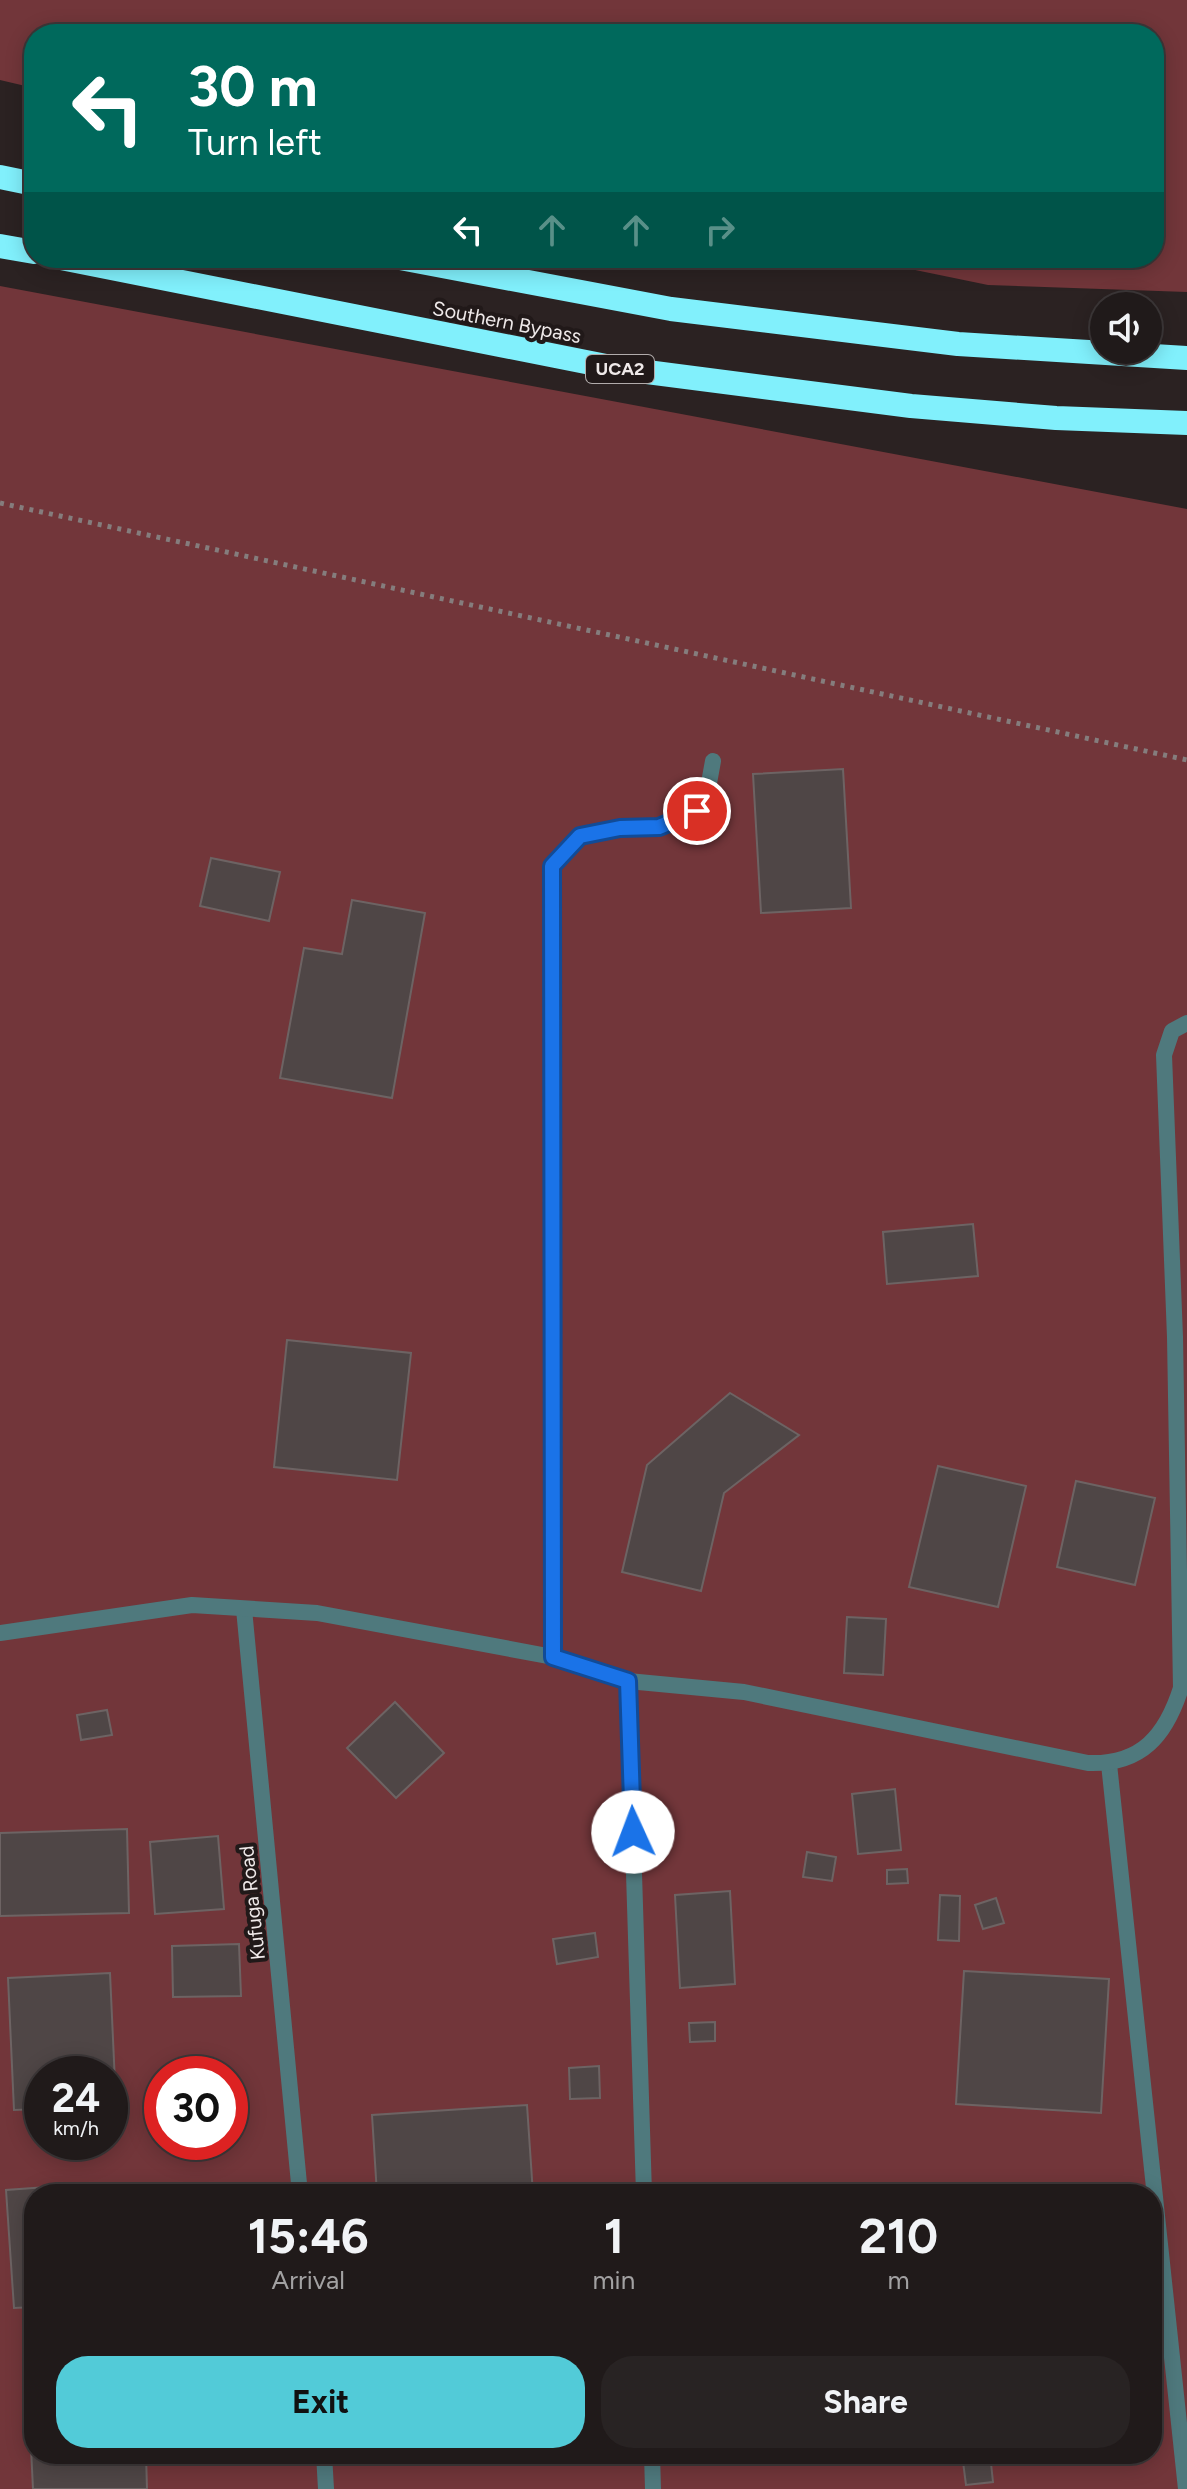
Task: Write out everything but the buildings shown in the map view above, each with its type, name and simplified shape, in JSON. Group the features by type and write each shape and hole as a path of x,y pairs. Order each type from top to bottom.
{"highway":[{"path":"0,177 24,182"},
{"path":"0,246 24,250"},
{"name":"Southern Bypass","path":"111,268 616,368 911,406 1056,418 1187,423"},
{"path":"453,268 671,309 958,344 1187,358"}],"street":[{"path":"553,1657 552,866 580,836 620,828 659,827 697,811 709,783 713,761"},
{"path":"0,1633 192,1605 317,1613 553,1657 628,1681 744,1692 1088,1763 1109,1764 1130,1756 1158,1738 1172,1715 1181,1688 1175,1337 1164,1055 1172,1031 1187,1023"},
{"name":"Kufuga Road","path":"244,1609 299,2184"},
{"path":"628,1681 644,2184"},
{"path":"1109,1764 1154,2184"},
{"path":"1162,2263 1186,2489"},
{"path":"325,2464 326,2489"},
{"path":"652,2464 653,2489"}],"path":[{"path":"0,503 1187,760"}],"shaded area":[{"path":"0,0 1187,0 1187,292 988,285 906,268 1164,268 1164,24 24,24 24,86 0,80"},
{"path":"0,286 1187,509 1187,2489 0,2489"}],"route":[{"path":"633,1832 628,1681 553,1657 552,866 580,836 620,828 659,827 697,811"}]}
